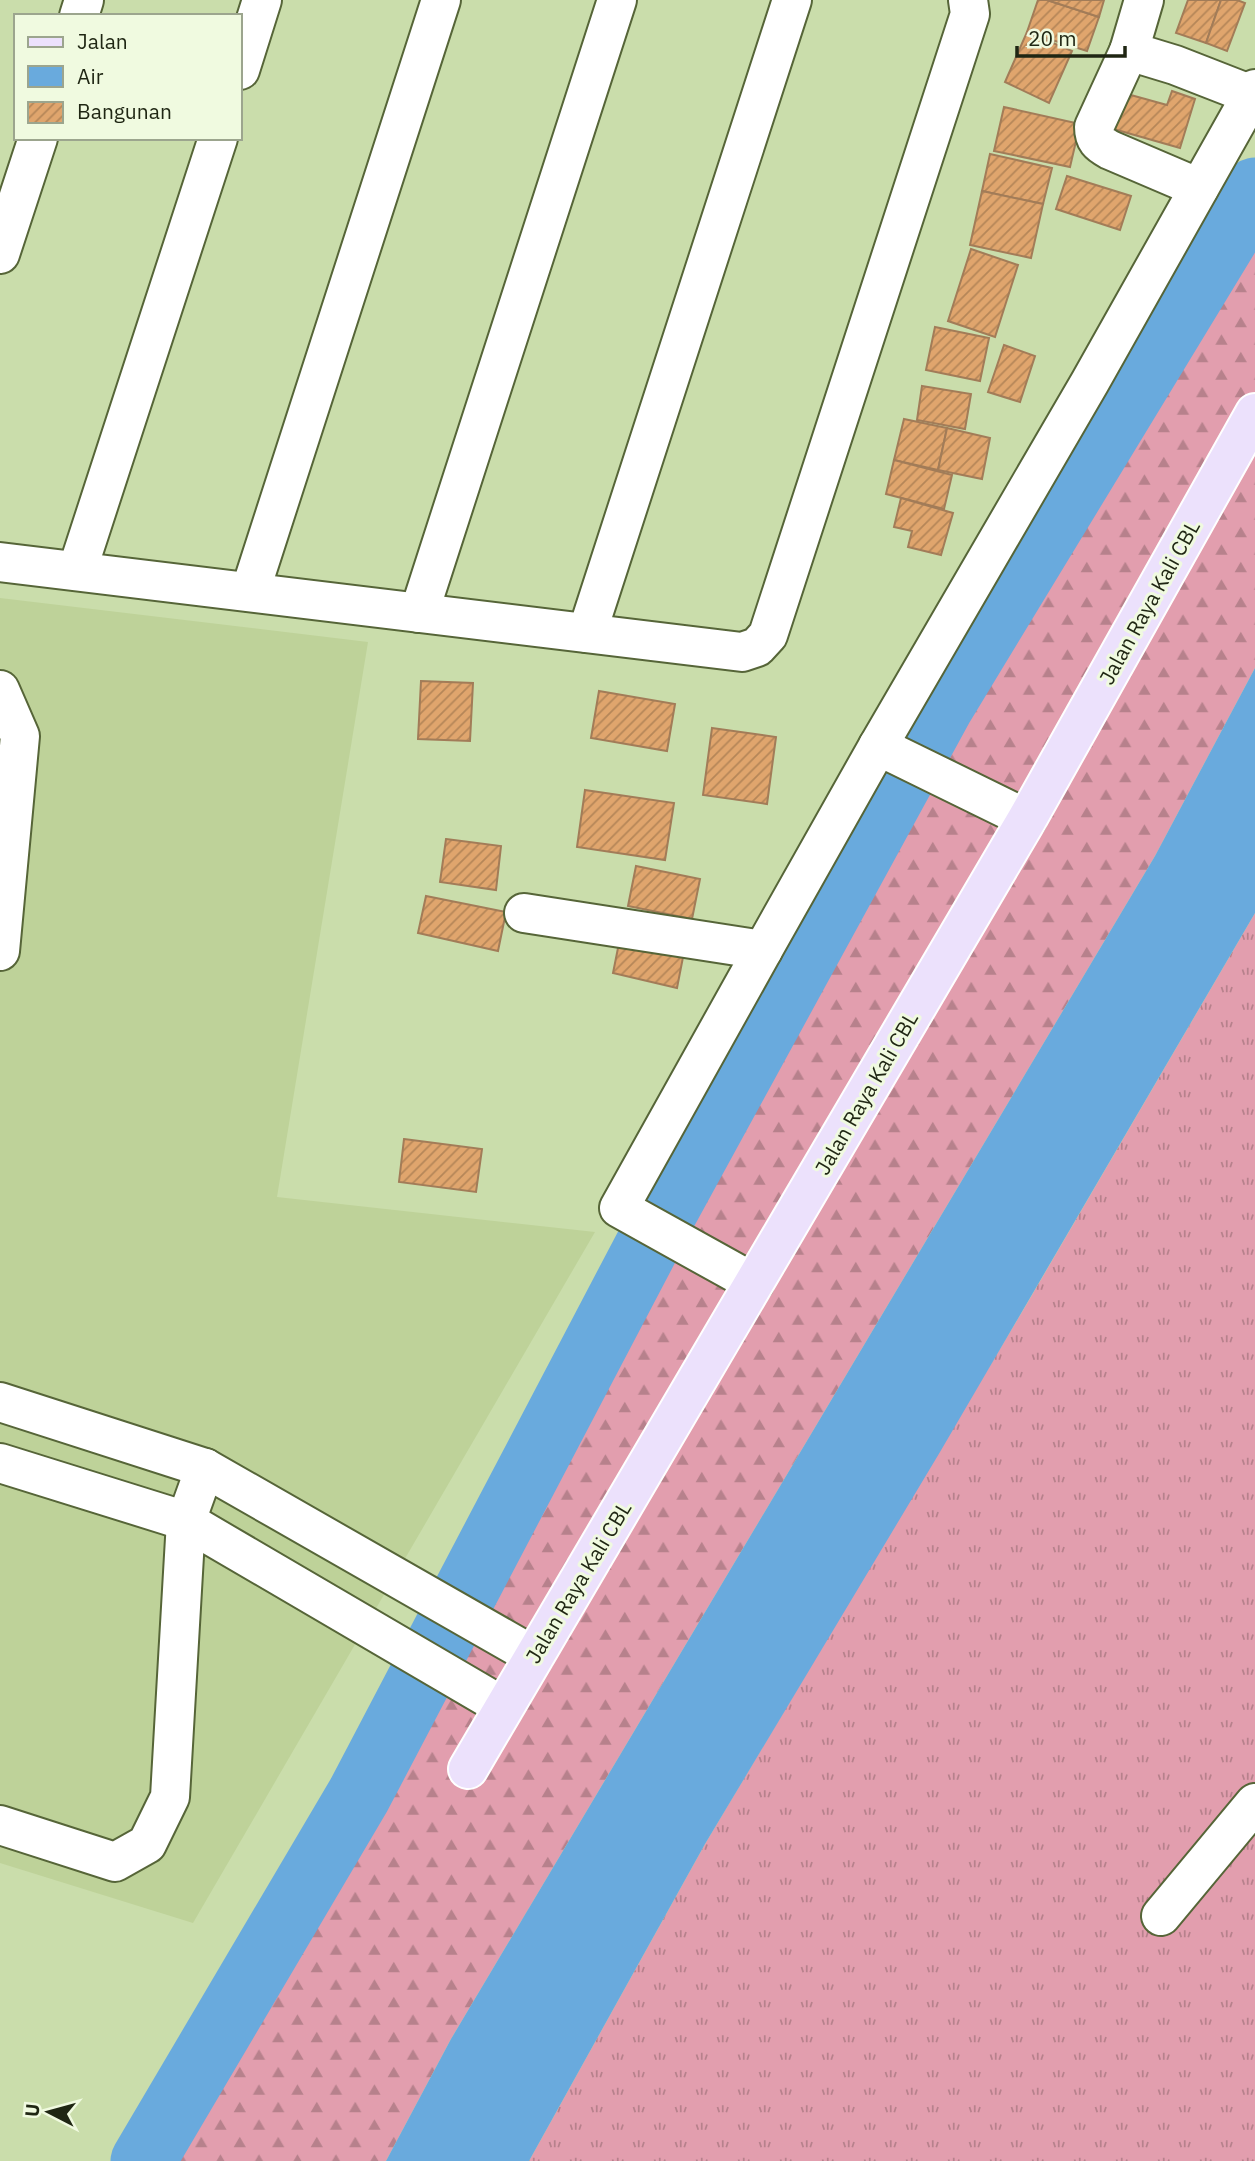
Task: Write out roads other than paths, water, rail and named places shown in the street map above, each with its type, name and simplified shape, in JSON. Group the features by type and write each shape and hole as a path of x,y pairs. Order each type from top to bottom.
{"main road":[{"name":"Jalan Raya Kali CBL","path":"468,1769 1027,819 1255,413"}],"street":[{"path":"242,64 262,0"},
{"path":"250,592 442,0"},
{"path":"419,613 617,0"},
{"path":"587,633 792,0"},
{"path":"0,562 742,652 758,648 768,635 970,14 968,0"},
{"path":"1144,0 1129,51 1094,127 1094,136 1099,144 1110,150 1199,188"},
{"path":"754,1283 619,1208 763,950 885,750 1253,92 1129,51"},
{"path":"0,254 37,140"},
{"path":"77,571 217,140"},
{"path":"0,690 20,736 0,951"},
{"path":"885,750 1027,819"},
{"path":"524,913 763,950"},
{"path":"0,1402 205,1468 534,1657"},
{"path":"0,1464 186,1521 503,1707"},
{"path":"0,1825 115,1862 147,1844 170,1797 186,1521 205,1468"},
{"path":"1161,1916 1255,1803"}],"water":[{"path":"1255,668 1255,913 940,1452 705,1844 529,2161 386,2161 451,2039 1155,856"}],"waterway":[{"path":"143,2161 359,1795 665,1212 942,705 1255,190"}]}
